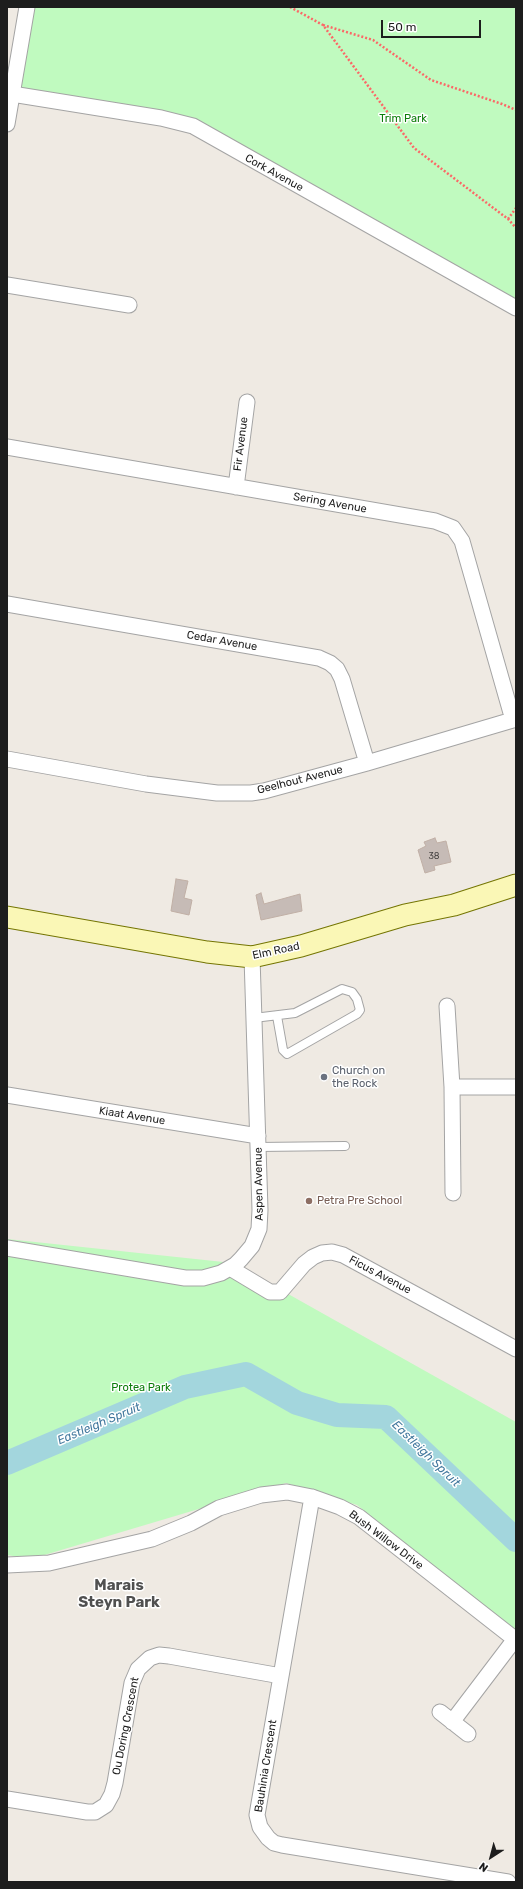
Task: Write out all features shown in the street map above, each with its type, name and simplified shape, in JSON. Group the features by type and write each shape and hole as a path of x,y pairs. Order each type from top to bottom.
{"street":[{"path":"7,124 27,7"},
{"name":"Cork Avenue","path":"12,94 161,118 193,126 516,308"},
{"path":"7,285 129,305"},
{"name":"Fir Avenue","path":"236,486 247,402"},
{"name":"Sering Avenue","path":"7,447 435,521 453,528 462,540 514,719"},
{"name":"Cedar Avenue","path":"7,604 319,658 330,663 337,669 342,679 366,763"},
{"name":"Geelhout Avenue","path":"7,759 146,784 237,794 264,791 366,763 514,719"},
{"name":"Elm Road","path":"7,917 200,951 252,957 301,946 404,916 454,904 516,885"},
{"name":"Aspen Avenue","path":"7,1248 185,1278 203,1278 230,1268 241,1259 252,1246 259,1229 260,1210 252,957"},
{"path":"447,1006 452,1087 453,1193"},
{"path":"452,1087 516,1087"},
{"name":"Kiaat Avenue","path":"7,1095 258,1142"},
{"name":"Ficus Avenue","path":"230,1268 270,1292 280,1292 304,1264 313,1256 327,1253 344,1255 516,1349"},
{"name":"Bush Willow Drive","path":"7,1565 49,1563 152,1539 219,1508 261,1495 287,1492 312,1497 340,1507 358,1518 515,1639"},
{"name":"Bauhinia Crescent","path":"312,1497 257,1815 260,1827 268,1838 274,1843 282,1845 508,1882"},
{"path":"452,1722 515,1639"},
{"name":"Ou Doring Crescent","path":"7,1799 87,1812 95,1812 106,1805 112,1794 115,1783 132,1683 138,1669 150,1658 159,1655 169,1656 281,1676"},
{"path":"440,1712 468,1734"}],"lane":[{"path":"254,1018 277,1016 302,1010 342,990 352,992 357,999 360,1010 357,1014 287,1054 282,1050 277,1016"},
{"path":"258,1142 346,1146"}],"path":[{"path":"290,7 323,25 373,40 431,80 516,110"},
{"path":"323,25 414,148 508,219 516,228"},
{"path":"508,219 516,208"}],"green space":[{"name":"Trim Park","path":"31,7 516,7 516,308 187,128 16,99"},
{"name":"Protea Park","path":"7,1239 233,1263 516,1422 516,1631 357,1505 286,1483 31,1559 7,1555"}],"building":[{"path":"435,838 437,843 446,841 451,862 434,866 435,870 425,873 418,850 426,846 424,842"},
{"path":"176,879 188,881 184,898 192,900 189,915 171,911"},
{"path":"261,893 264,904 300,894 302,911 261,920 256,895"}],"waterway":[{"name":"Eastleigh Spruit","path":"7,1463 185,1387 246,1374 297,1403 337,1415 386,1417 516,1540"}],"place":[{"name":"Church on the Rock","path":"324,1077"},
{"name":"Petra Pre School","path":"309,1201"}],"district":[{"name":"Marais Steyn Park","path":"119,1594"}]}
